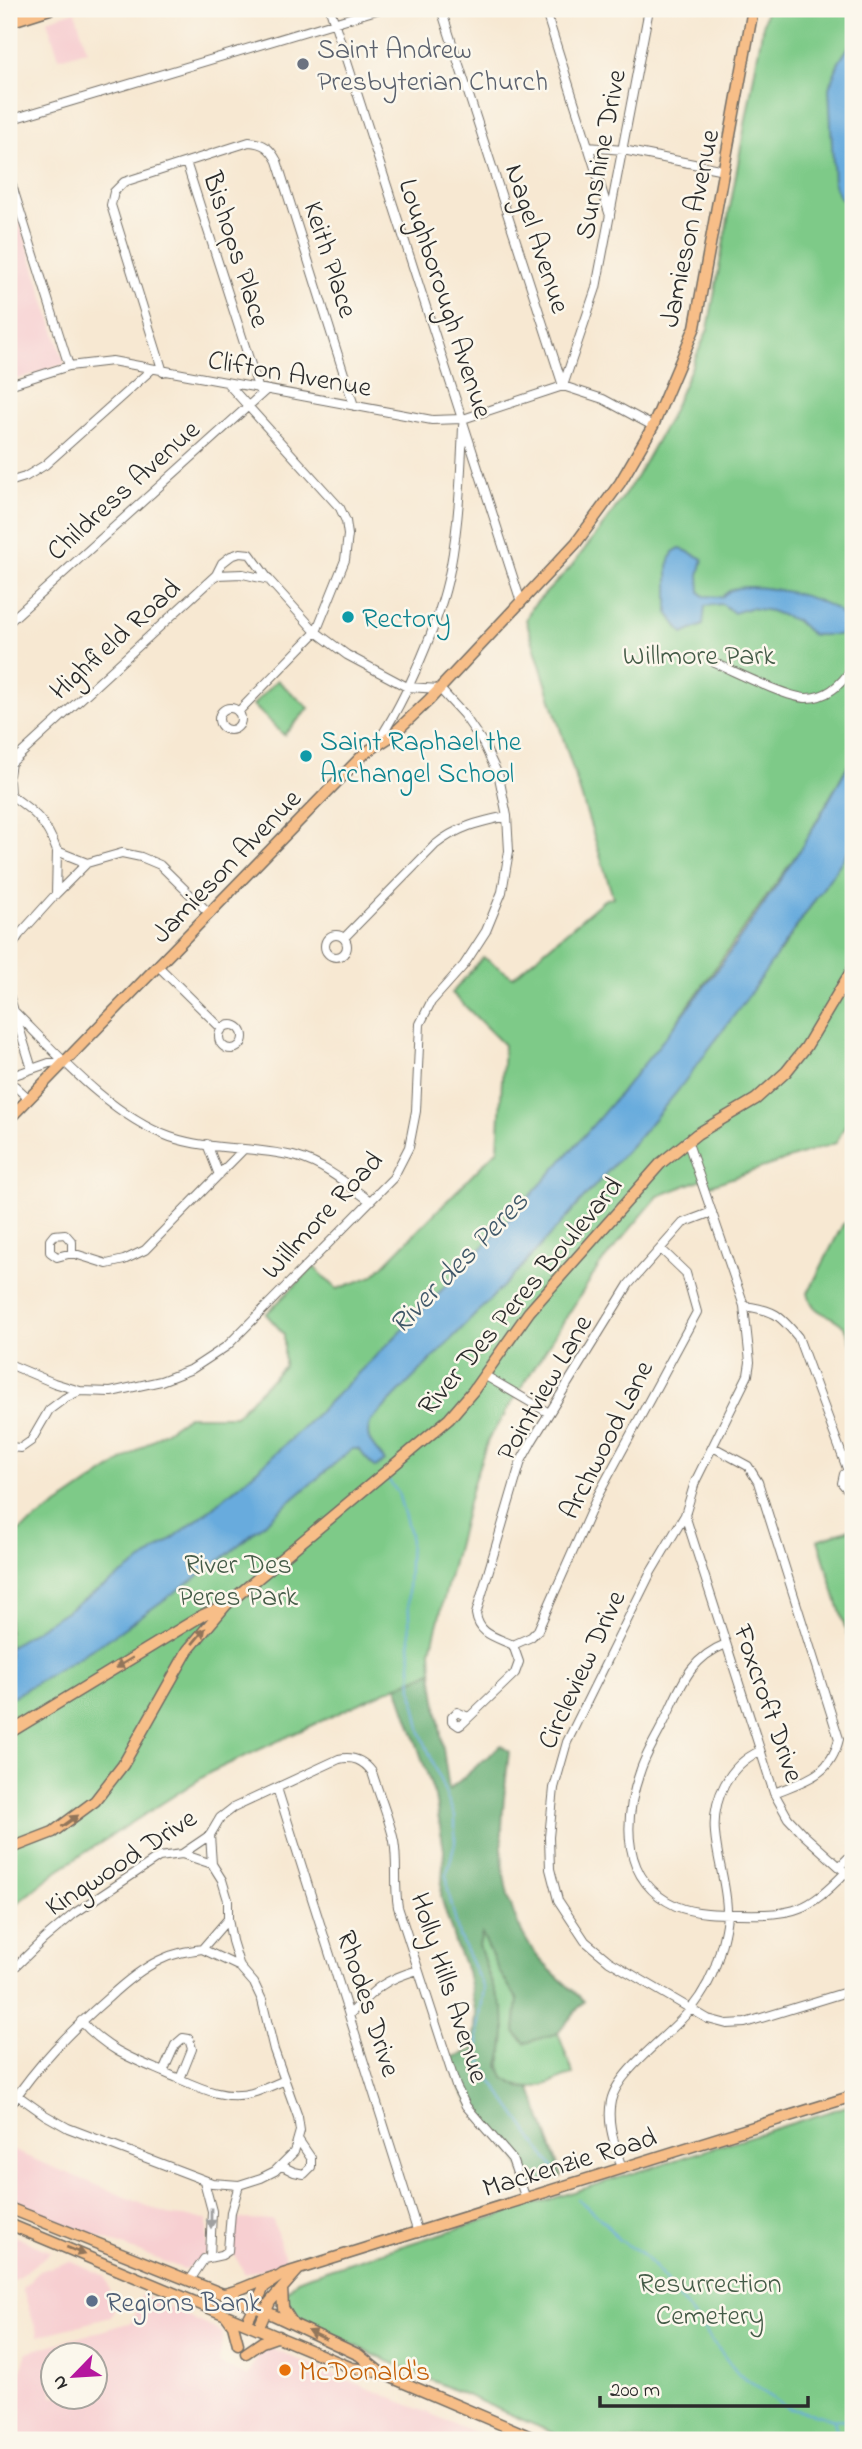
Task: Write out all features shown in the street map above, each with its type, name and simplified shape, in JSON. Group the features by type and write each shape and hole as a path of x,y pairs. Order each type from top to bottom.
{"main road":[{"path":"9,22 50,9"},
{"name":"Jamieson Avenue","path":"9,1119 365,754 390,737 440,689 576,543 620,483 653,426 695,327 753,9"},
{"name":"River Des Peres Boulevard","path":"9,1849 52,1832 82,1812 104,1792 124,1765 188,1650 226,1605 449,1419 537,1302 654,1170 687,1140 756,1099 786,1072 806,1047 853,968"},
{"name":"River Des Peres Boulevard","path":"9,1733 204,1615 226,1605"},
{"name":"Mackenzie Road","path":"247,2322 264,2287 283,2274 853,2096"},
{"path":"9,2208 265,2311 359,2355 381,2373"},
{"path":"10,2224 352,2368 381,2373 538,2440"},
{"path":"259,2327 265,2311 299,2269"},
{"path":"224,2294 243,2290 262,2280 283,2274"},
{"path":"282,2288 283,2308 293,2324"},
{"path":"223,2312 233,2325 242,2349 279,2336"}],"street":[{"name":"Loughborough Avenue","path":"330,9 521,602"},
{"path":"9,120 380,9"},
{"name":"Nagel Avenue","path":"441,9 563,386"},
{"path":"545,9 611,220"},
{"name":"Sunshine Drive","path":"563,386 596,288 649,9"},
{"name":"Keith Place","path":"186,162 249,142 260,143 270,149 277,161 354,406"},
{"path":"588,147 623,150 724,170"},
{"path":"163,372 111,205 114,192 124,182 186,162"},
{"name":"Bishops Place","path":"186,162 262,390"},
{"path":"9,176 69,366"},
{"name":"Clifton Avenue","path":"9,385 69,366 112,361 432,420 463,419 563,386"},
{"path":"9,482 25,477 45,465 151,370"},
{"path":"228,384 340,508 348,535 345,560 316,632 237,712"},
{"path":"563,386 603,399 653,426"},
{"name":"Childress Avenue","path":"9,622 248,406 262,390"},
{"path":"376,745 407,687 429,637 450,571 460,488 463,419"},
{"name":"Highfield Road","path":"9,775 10,763 216,576 222,563 240,553 250,554 269,580 316,632 347,654 407,687 440,689"},
{"name":"Highfield Road","path":"216,576 243,574 269,580"},
{"path":"715,663 764,685 805,698 833,690 844,681 853,666"},
{"name":"Willmore Road","path":"9,1364 80,1391 111,1392 161,1381 192,1368 227,1346 393,1178 408,1147 416,1111 420,1024 431,1002 464,965 486,931 502,892 509,851 507,816 499,778 484,743 463,713 440,689"},
{"path":"9,782 10,795 41,819 51,834 57,851 57,894"},
{"path":"344,938 448,834 467,825 507,816"},
{"path":"57,851 87,863"},
{"path":"9,951 19,935 87,863 122,853 141,856 160,865 209,914"},
{"path":"159,967 222,1029"},
{"path":"9,995 32,1069"},
{"path":"14,1011 110,1103 141,1125 174,1138 297,1157 334,1174 370,1201"},
{"path":"9,1077 65,1061"},
{"path":"9,1086 15,1086 29,1098"},
{"path":"687,1140 744,1307 768,1309 785,1321 799,1337 850,1471 842,1477 842,1483 847,1489 853,1489"},
{"path":"207,1144 219,1175"},
{"path":"72,1254 107,1264 124,1260 145,1250 243,1150"},
{"name":"Pointview Lane","path":"513,1645 483,1632 478,1625 476,1614 521,1461 629,1284 683,1223 712,1213"},
{"name":"Archwood Lane","path":"513,1645 531,1637 538,1630 597,1497 697,1312 686,1273 661,1249"},
{"name":"Circleview Drive","path":"744,1307 750,1362 748,1375 695,1482 685,1515 651,1572 567,1742 554,1788 549,1837 550,1869 558,1900 585,1941 610,1961 691,2010 717,2022 745,2023 853,1990"},
{"path":"484,1375 549,1413"},
{"path":"9,1447 21,1448 31,1441 50,1410 65,1398 80,1391"},
{"path":"713,1447 748,1466 758,1482 839,1739 827,1768 815,1776 774,1793"},
{"name":"Foxcroft Drive","path":"685,1515 774,1793 788,1818 849,1875"},
{"path":"726,1644 709,1651 689,1671 640,1770 631,1801 628,1831 638,1870 649,1886 677,1907 696,1912 777,1915 811,1904 849,1875 853,1853"},
{"path":"468,1717 515,1673 519,1662 513,1645"},
{"path":"622,2169 610,2119 611,2101 616,2088 626,2075 691,2010 709,1982 718,1958 727,1914 715,1833 720,1795 729,1776 740,1762 760,1751"},
{"name":"Kingwood Drive","path":"9,1973 44,1938 75,1913 159,1857 182,1854 210,1835 220,1818 233,1808 339,1759 358,1759 372,1772"},
{"name":"Holly Hills Avenue","path":"372,1772 394,1840 397,1899 456,2086 466,2106 512,2159 526,2199"},
{"name":"Rhodes Drive","path":"277,1788 351,2014 418,2233"},
{"path":"17,2095 68,2128 204,2181 239,2185 261,2178 282,2166 294,2152 298,2139 298,2117 283,2081 262,2000 254,1983 240,1966 228,1919 228,1900 222,1880 212,1864 210,1835"},
{"path":"182,1854 212,1864"},
{"path":"202,1949 228,1919"},
{"path":"9,2107 43,2060 81,2021 124,1984 159,1960 181,1952 202,1949 240,1966"},
{"path":"351,2014 385,1981 418,1970"},
{"path":"81,2021 96,2038 113,2050 208,2091 229,2095 250,2094 283,2081"},
{"path":"163,2072 179,2040 189,2039 192,2049 180,2078"},
{"path":"282,2166 300,2174 312,2167 311,2158 298,2139"},
{"path":"204,2181 212,2211 210,2257"},
{"path":"190,2280 204,2259 228,2251 230,2212 239,2185"}],"shaded area":[{"path":"75,11 87,50 59,58 47,20"},
{"path":"9,188 65,364 9,382"},
{"path":"9,2149 172,2216 207,2219 207,2251 192,2267 184,2269 9,2203"},
{"path":"233,2219 273,2220 286,2262 245,2274 231,2249"},
{"path":"9,2234 51,2252 9,2284"},
{"path":"71,2261 105,2276 115,2305 111,2317 38,2336 22,2288 40,2271"},
{"path":"142,2294 223,2333 219,2364 248,2377 260,2350 270,2348 494,2440 9,2440 9,2410 27,2352 38,2349 38,2410 108,2410 108,2340 69,2340 132,2322"}],"green space":[{"path":"766,9 853,9 853,756 802,847 661,1044 780,952 853,843 853,1111 836,1143 708,1186 705,1178 658,1196 599,1266 488,1440 473,1483 431,1650 432,1672 211,1772 58,1870 9,1910 9,1538 188,1416 235,1416 284,1366 284,1334 266,1314 314,1267 337,1289 373,1276 498,1149 504,1045 452,993 483,957 513,977 604,900 613,897 526,620 531,608 569,569 606,522 637,476 669,419 708,329"},
{"path":"277,680 309,708 284,735 253,705"},
{"path":"853,1220 853,1348 845,1328 816,1309 808,1293 843,1224"},
{"path":"853,1528 853,1653 818,1540"},
{"path":"432,1672 449,1790 501,1745 509,1752 503,1805 502,1857 512,1908 522,1932 537,1956 584,2001 558,2033 525,2043 515,2032 518,2000 499,1971 482,1934 479,1945 489,1977 504,2010 505,2032 499,2065 504,2078 523,2089 531,2089 562,2176 531,2185 527,2184 515,2155 462,2091 450,2058 473,2050 476,2015 467,1971 441,1897 444,1850 435,1797 397,1686"},
{"path":"483,1932 499,1971 518,2000 515,2032 525,2043 558,2033 573,2074 546,2085 530,2088 504,2078 501,2059 504,2030 479,1945"},
{"name":"Resurrection Cemetery","path":"853,2104 853,2440 569,2440 365,2351 295,2314 289,2308 286,2293 297,2280 310,2275"}],"water":[{"path":"853,40 853,204 840,197 834,184 829,88 839,62"},
{"path":"680,548 703,559 699,575 700,592 704,596 722,597 730,590 755,587 805,596 841,614 844,630 839,635 812,635 797,621 771,611 750,608 734,613 722,604 705,606 703,625 683,634 668,613 668,566 673,552"},
{"name":"River des Peres","path":"853,756 853,843 839,865 747,998 676,1093 517,1272 371,1421 369,1438 385,1461 375,1468 358,1449 352,1449 222,1559 107,1640 9,1699 9,1647 143,1560 241,1484 444,1288 554,1169 660,1045 709,981 801,848"}],"waterway":[{"path":"387,1478 398,1493 410,1534 408,1592 412,1689 421,1733 455,1817 455,1843 447,1873 448,1890 459,1936 484,1989 478,2029 478,2055 491,2080 557,2173"},
{"path":"578,2199 603,2221 619,2240 640,2252 659,2272 738,2374 787,2408 834,2419 853,2420"},
{"path":"834,2420 839,2440"}],"place":[{"name":"Saint Andrew Presbyterian Church","path":"303,64"},
{"name":"Rectory","path":"348,617"},
{"name":"Saint Raphael the Archangel School","path":"306,756"},
{"name":"Regions Bank","path":"92,2301"},
{"name":"McDonald's","path":"285,2370"}],"park label":[{"name":"Willmore Park","path":"699,654"},
{"name":"River Des Peres Park","path":"238,1579"}]}
